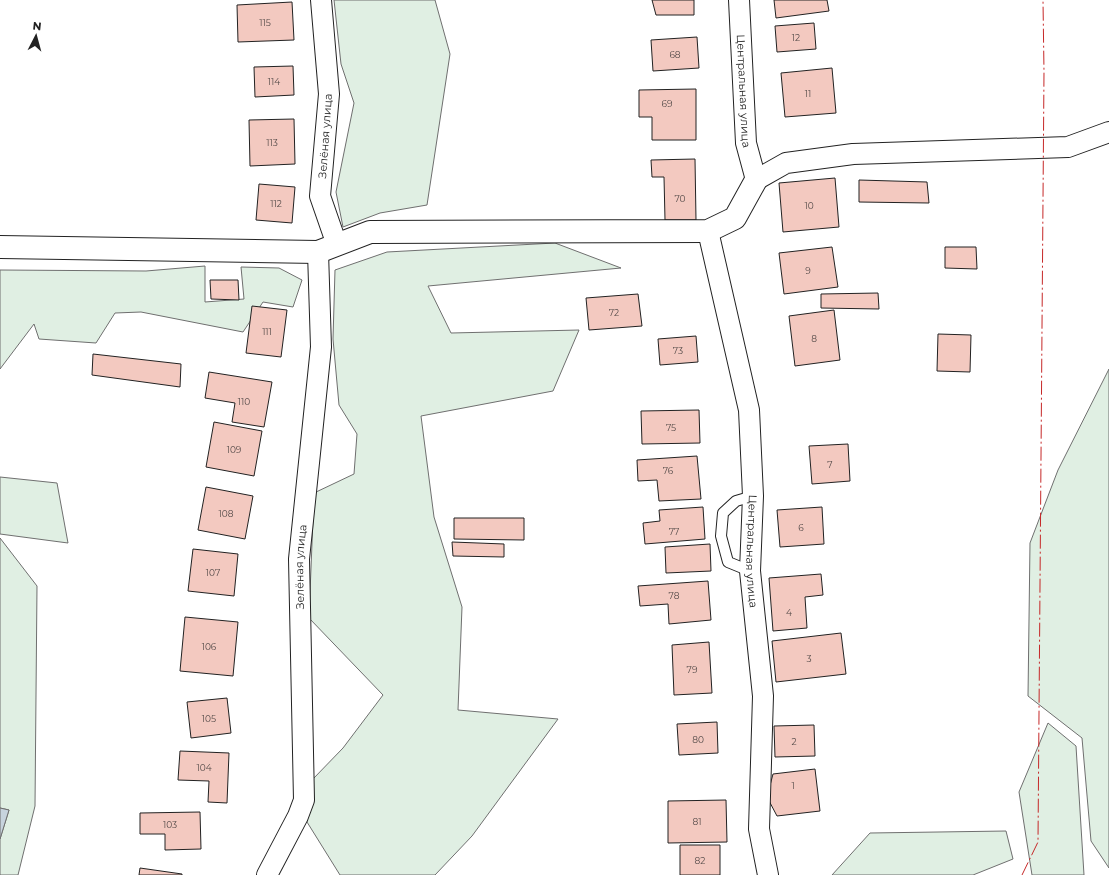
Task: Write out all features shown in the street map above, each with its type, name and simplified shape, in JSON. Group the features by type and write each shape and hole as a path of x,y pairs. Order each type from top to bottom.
{"street":[{"name":"Зелёная улица","path":"267,875 298,816 304,800 299,559 321,347 327,248 320,196 329,94 320,0"},
{"name":"Центральная улица","path":"739,0 746,143 756,180"},
{"path":"0,247 327,248 370,232 708,231 735,218 756,180 786,163 853,154 1068,147 1109,132"},
{"name":"Центральная улица","path":"708,231 749,410 752,496 750,571 763,696 759,829 768,875"}],"lane":[{"path":"750,571 728,562 720,536 723,513 736,501 752,496"}],"green space":[{"path":"334,0 435,0 450,54 427,205 380,213 343,227 336,192 354,103 341,64"},
{"path":"555,243 621,268 428,286 451,333 579,330 553,391 421,416 434,517 462,607 458,710 558,719 472,836 435,875 340,875 307,822 313,779 343,748 383,695 309,618 314,493 354,474 357,434 339,405 333,339 335,270 387,252"},
{"path":"205,266 205,302 244,299 241,267 279,268 302,280 293,307 263,302 243,332 141,312 115,313 96,343 39,339 34,324 0,369 0,270 146,271"},
{"path":"1109,369 1109,868 1091,841 1082,738 1028,696 1030,543 1058,470"},
{"path":"0,477 57,483 68,543 0,534"},
{"path":"0,538 37,586 35,806 18,875 0,875 0,839 9,810 0,808"},
{"path":"1048,723 1076,746 1084,875 1032,875 1019,792"},
{"path":"1006,831 1013,859 973,875 832,875 870,833"}],"shaded area":[{"path":"0,808 9,810 0,839"}],"building":[{"path":"652,0 694,0 694,15 656,15"},
{"path":"774,0 827,0 829,11 776,18"},
{"path":"292,2 294,40 238,42 237,5"},
{"path":"814,23 816,49 777,52 775,26"},
{"path":"697,37 699,68 653,71 651,40"},
{"path":"293,66 294,95 255,97 254,67"},
{"path":"832,68 836,113 785,117 781,73"},
{"path":"696,89 696,140 652,140 652,117 639,117 639,90"},
{"path":"294,119 295,164 250,166 249,120"},
{"path":"695,159 696,220 665,220 664,177 652,177 651,160"},
{"path":"835,178 839,227 783,232 779,183"},
{"path":"859,180 927,182 929,203 859,202"},
{"path":"259,184 295,187 292,223 256,220"},
{"path":"832,247 838,287 784,294 779,253"},
{"path":"945,247 976,247 977,269 945,268"},
{"path":"210,280 238,280 239,300 211,299"},
{"path":"878,293 879,309 821,308 821,294"},
{"path":"638,294 642,326 589,330 586,298"},
{"path":"252,306 287,310 281,357 246,353"},
{"path":"834,310 840,360 795,366 789,316"},
{"path":"938,334 971,335 970,372 937,371"},
{"path":"696,336 698,362 660,365 658,339"},
{"path":"93,354 181,364 180,387 92,375"},
{"path":"209,372 272,382 264,427 232,422 235,403 205,398"},
{"path":"699,410 700,443 642,444 641,411"},
{"path":"214,422 262,431 254,476 206,467"},
{"path":"848,444 850,481 812,484 809,446"},
{"path":"697,456 701,499 659,501 657,480 638,481 637,460"},
{"path":"206,487 253,496 245,539 198,530"},
{"path":"703,507 705,539 645,544 643,523 660,521 659,510"},
{"path":"822,507 824,544 780,547 777,510"},
{"path":"454,518 524,518 524,540 454,539"},
{"path":"452,542 504,544 504,557 453,556"},
{"path":"710,544 711,571 666,573 665,547"},
{"path":"193,549 238,554 234,596 188,591"},
{"path":"821,574 823,595 805,597 807,628 773,631 769,578"},
{"path":"708,581 711,620 669,624 668,604 640,606 638,586"},
{"path":"185,617 238,622 233,676 180,671"},
{"path":"841,633 846,674 776,682 772,641"},
{"path":"709,642 712,693 674,695 672,645"},
{"path":"227,698 231,733 191,738 187,702"},
{"path":"717,722 718,753 679,755 677,724"},
{"path":"814,725 815,756 775,757 774,726"},
{"path":"180,751 229,753 227,803 208,802 209,781 178,780"},
{"path":"815,769 820,811 777,816 767,797 773,774"},
{"path":"726,800 727,842 668,843 668,801"},
{"path":"200,812 201,849 165,850 165,834 140,834 140,813"},
{"path":"680,845 720,845 720,875 680,875"},
{"path":"140,868 182,874 182,875 139,875"}],"power":[{"path":"1022,875 1038,842 1044,72 1043,0"}]}
